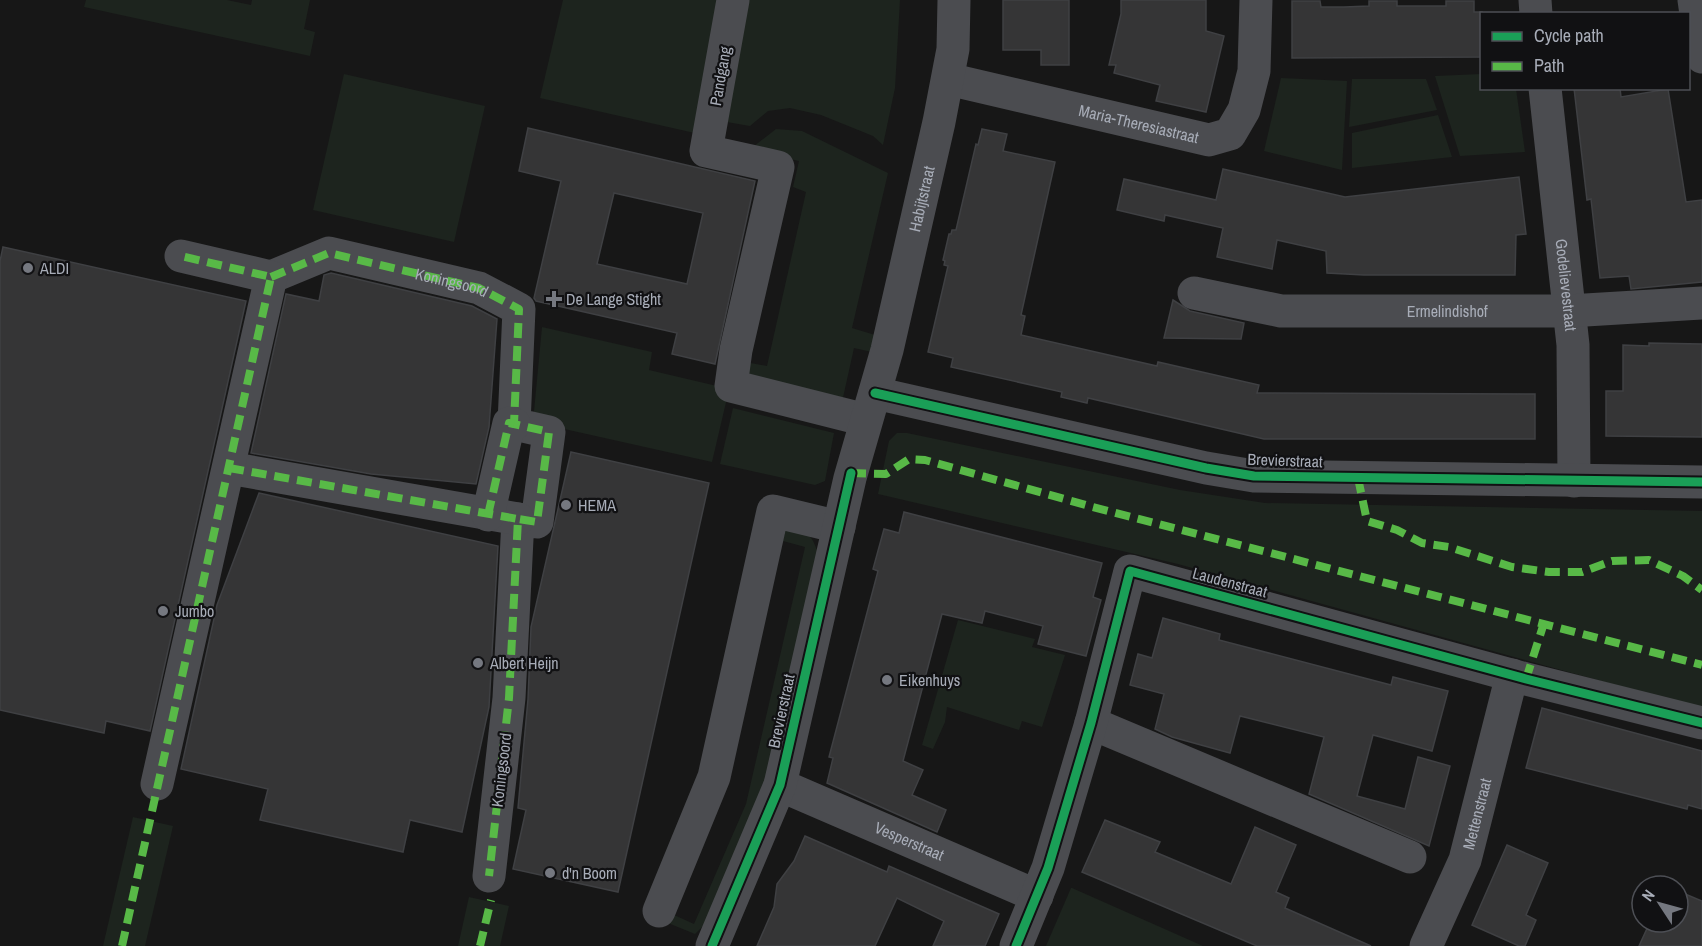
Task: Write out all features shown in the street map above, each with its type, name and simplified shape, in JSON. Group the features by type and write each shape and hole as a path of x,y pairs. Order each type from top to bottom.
{"street":[{"name":"Pandgang","path":"733,0 706,151 778,167 736,350 731,386 871,407"},
{"name":"Habijtstraat","path":"871,407 890,339 948,79 953,49 954,0"},
{"name":"Maria-Theresiastraat","path":"948,79 1209,140 1230,134 1244,110 1254,71 1256,0"},
{"path":"1694,0 1702,57"},
{"name":"Godelievestraat","path":"1545,90 1573,345 1575,481"},
{"name":"Koningsoord","path":"271,277 329,253 480,288 519,309 514,424 509,423 503,517 509,698 489,876"},
{"path":"158,784 271,277 181,256"},
{"name":"Ermelindishof","path":"1194,293 1281,311 1569,311 1702,303"},
{"name":"Brevierstraat","path":"712,946 780,785 850,478 871,407 1254,476 1702,482"},
{"path":"229,468 537,522 549,432 514,424"},
{"path":"659,911 714,777 773,511 839,527"},
{"name":"Laudenstraat","path":"1016,946 1048,868 1091,723 1130,571 1512,675 1702,723"},
{"name":"Mettenstraat","path":"1426,946 1465,860 1512,675"},
{"path":"1091,723 1410,857"},
{"name":"Vesperstraat","path":"780,785 1037,896"}],"shaded area":[{"path":"86,0 227,0 251,5 252,0 310,0 304,29 315,32 310,56 84,7"},
{"path":"563,0 722,0 699,134 540,98"},
{"path":"748,0 900,0 895,88 883,145 873,136 821,115 790,108 768,111 750,126 727,122"},
{"path":"344,74 485,106 454,242 313,210"},
{"path":"1480,74 1480,90 1516,90 1525,152 1460,156 1435,76"},
{"path":"1281,78 1347,81 1342,170 1264,151"},
{"path":"1352,79 1426,79 1437,110 1349,127"},
{"path":"1438,115 1452,157 1352,168 1352,133"},
{"path":"776,129 802,131 888,173 852,328 875,335 872,352 854,348 842,402 752,384 745,362 767,366 806,192 793,187 799,161 749,150"},
{"path":"542,327 652,352 649,370 717,386 727,398 712,462 533,422"},
{"path":"733,408 834,433 825,481 815,485 720,464"},
{"path":"897,433 907,433 1180,490 1265,503 1702,511 1702,709 1178,564 878,494 889,441"},
{"path":"786,525 807,533 818,553 764,788 706,923 695,934 668,923 672,914 694,924 746,804 805,547 783,541"},
{"path":"958,620 1035,639 1032,647 1065,655 1042,727 1022,721 1019,730 947,707 945,722 933,749 922,745"},
{"path":"133,817 173,826 145,946 103,946"},
{"path":"1072,888 1203,946 1046,946"},
{"path":"469,897 509,906 500,946 458,946"}],"building":[{"path":"1003,0 1069,0 1069,65 1041,65 1041,50 1003,50"},
{"path":"1121,0 1206,0 1206,31 1224,36 1206,112 1156,101 1160,85 1114,73 1116,65 1109,65 1121,14"},
{"path":"1292,1 1320,1 1321,7 1344,7 1369,6 1369,1 1397,1 1397,6 1446,6 1446,1 1474,1 1474,12 1480,12 1480,57 1292,58"},
{"path":"1574,90 1620,90 1621,97 1668,90 1686,202 1702,200 1702,282 1631,289 1629,276 1600,278 1591,199 1587,200"},
{"path":"528,128 755,181 715,364 672,354 677,333 536,301 534,298 561,181 519,171","holes":["614,193 703,213 687,284 597,264"]},
{"path":"982,129 1007,134 1003,151 1055,162 1021,315 1025,316 1021,335 1157,366 1158,362 1259,385 1257,393 1535,394 1535,439 1264,439 1088,398 1087,403 1061,397 1062,392 951,367 953,358 928,352 948,266 944,265 943,260 949,234 952,230 956,230 976,144 978,145"},
{"path":"1223,169 1345,197 1519,177 1526,234 1516,235 1515,275 1327,273 1326,251 1277,240 1272,269 1217,257 1223,228 1165,215 1164,221 1117,210 1124,179 1216,200"},
{"path":"3,247 246,301 150,731 106,721 104,733 0,710 0,261"},
{"path":"331,273 472,306 497,319 489,427 476,484 371,474 251,453 286,294 319,301 324,275"},
{"path":"1173,300 1190,311 1244,323 1241,339 1164,338"},
{"path":"1649,343 1702,344 1702,437 1606,436 1606,391 1623,391 1623,345 1649,346"},
{"path":"571,452 709,483 618,892 513,869 526,810 518,808 528,699 531,627"},
{"path":"259,493 498,546 489,707 462,832 410,820 403,852 260,820 268,789 181,769 217,605"},
{"name":"Eikenhuys","path":"904,512 1102,563 1093,597 1101,600 1086,656 1038,644 1043,626 985,611 982,623 942,614 903,761 923,770 912,795 946,810 937,832 827,783 833,758 829,757 878,571 873,569 884,529 899,533"},
{"path":"1163,618 1220,634 1219,640 1391,685 1393,677 1448,691 1432,751 1373,735 1357,796 1405,809 1418,757 1450,766 1429,846 1309,794 1324,737 1240,716 1230,753 1172,737 1155,729 1164,694 1130,685 1138,654 1152,658"},
{"path":"1542,708 1702,751 1702,809 1688,805 1687,809 1526,768"},
{"path":"1105,820 1160,842 1155,852 1231,884 1255,827 1296,845 1276,892 1289,898 1285,908 1371,946 1257,946 1082,872"},
{"path":"805,836 887,872 889,866 999,914 985,946 933,946 944,921 897,898 875,946 757,946 774,907 777,884 794,861"},
{"path":"1507,845 1548,863 1526,915 1536,920 1525,946 1519,946 1472,925"},
{"path":"1690,896 1702,901 1702,946 1639,946 1644,934 1690,934"}],"marked path":[{"path":"271,277 329,253 479,288 519,309 514,424 549,432 537,522 518,519 509,698 489,876"},
{"path":"122,946 271,277 181,256"},
{"path":"488,515 509,423 514,424"},
{"path":"851,473 886,474 909,459 925,460 1093,507 1702,665"},
{"path":"229,468 518,519"},
{"path":"1358,478 1367,521 1397,530 1422,543 1449,547 1512,567 1549,572 1582,572 1612,561 1649,560 1683,576 1702,590"},
{"path":"1526,679 1544,623"},
{"path":"480,946 491,900"}],"cycle path":[{"path":"875,393 1206,468 1254,476 1702,482"},
{"path":"712,946 780,785 851,473"},
{"path":"1016,946 1048,868 1091,723 1130,571 1526,679 1702,723"}],"place":[{"name":"ALDI","path":"28,268"},
{"name":"De Lange Stight","path":"554,299"},
{"name":"HEMA","path":"566,505"},
{"name":"Jumbo","path":"163,611"},
{"name":"Albert Heijn","path":"478,663"},
{"name":"Eikenhuys","path":"887,680"},
{"name":"d'n Boom","path":"550,873"}]}
